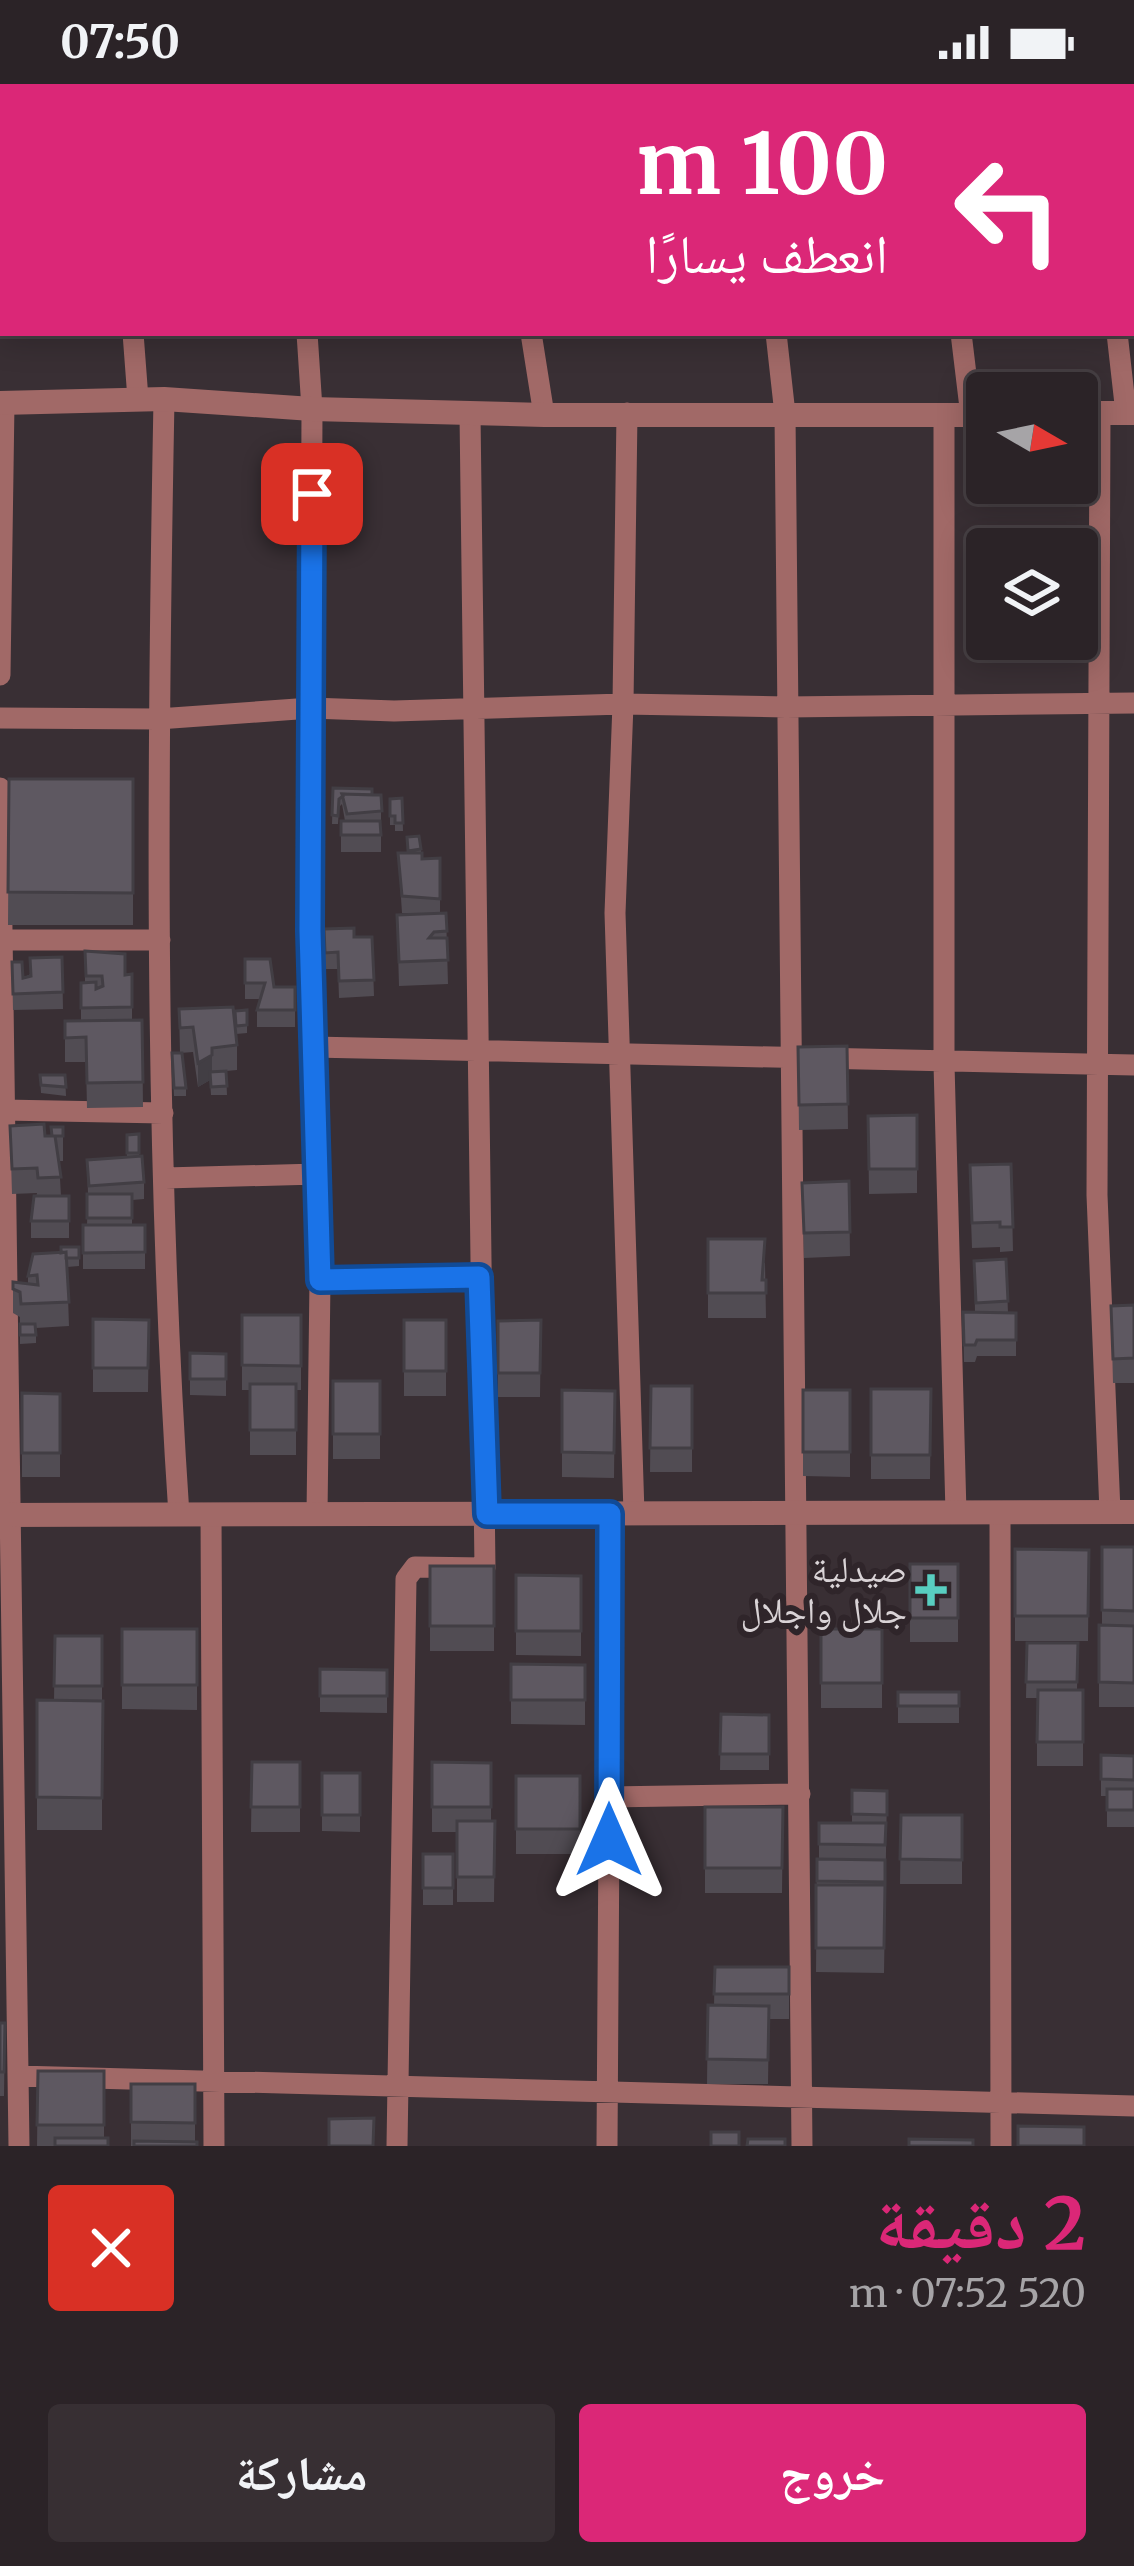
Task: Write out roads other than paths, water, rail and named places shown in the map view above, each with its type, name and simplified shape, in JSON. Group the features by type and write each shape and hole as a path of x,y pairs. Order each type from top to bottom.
{"street":[{"path":"133,336 137,399"},
{"path":"307,336 312,409 314,1047 320,1280 317,1514"},
{"path":"531,336 544,415"},
{"path":"776,336 785,414 802,2146"},
{"path":"962,336 969,372"},
{"path":"7,1515 1122,1512 1097,1195 1100,704 1109,413 1117,336"},
{"path":"164,399 158,719 160,940 165,1304 179,1515"},
{"path":"0,675 2,403 164,399 470,414 966,416"},
{"path":"607,2146 609,1797 622,1514 615,913 627,413"},
{"path":"397,2146 406,1580 415,1567 485,1568 470,414"},
{"path":"944,416 944,1064 956,1513"},
{"path":"0,718 158,719 311,708 1134,703"},
{"path":"0,788 18,2076 13,2132"},
{"path":"2,940 160,940"},
{"path":"314,1047 1134,1065"},
{"path":"3,1110 163,1113"},
{"path":"164,1178 316,1174"},
{"path":"320,1280 479,1277"},
{"path":"1000,1512 1001,2146"},
{"path":"211,1514 214,2146"},
{"path":"609,1797 800,1794"},
{"path":"18,2076 1134,2106"}],"place":[{"name":"صيدلية جلال واجلال","path":"931,1590"}]}
